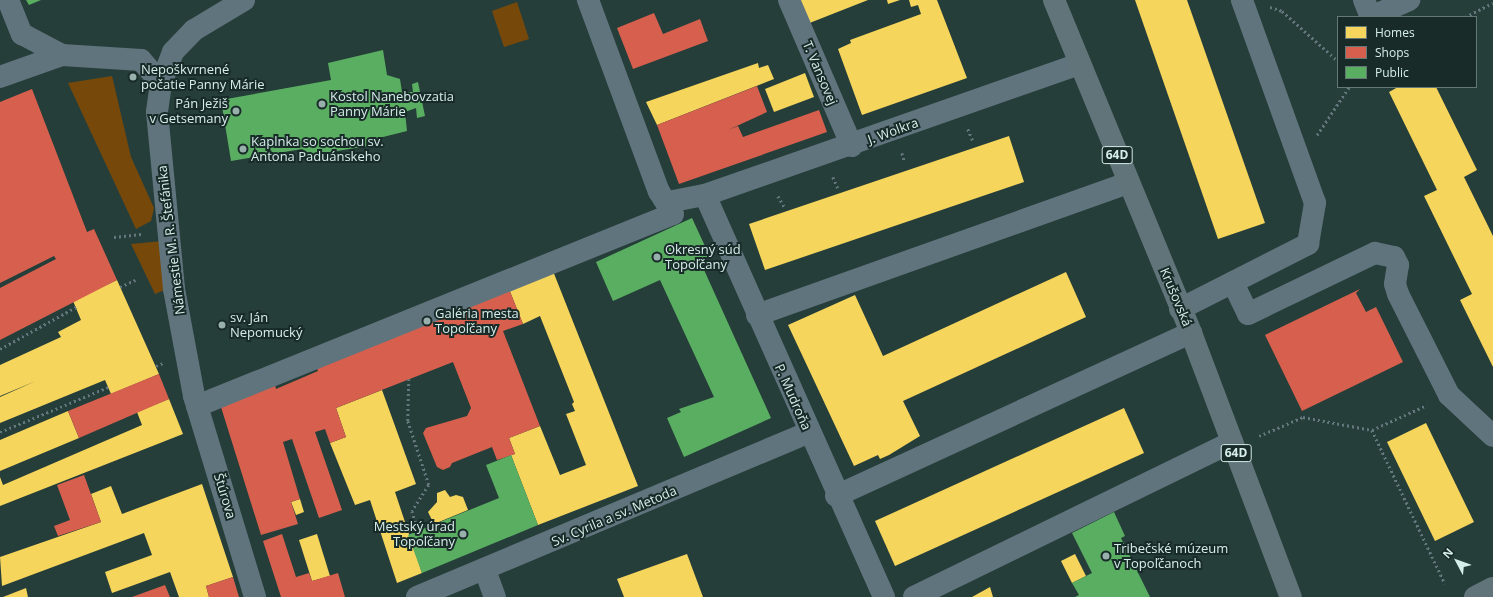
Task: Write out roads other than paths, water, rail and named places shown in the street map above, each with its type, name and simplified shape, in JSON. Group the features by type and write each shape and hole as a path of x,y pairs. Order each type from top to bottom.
{"main road":[{"name":"Krušovská","path":"1054,0 1191,333 1291,597"},
{"path":"1474,597 1493,588"}],"street":[{"path":"8,0 22,34 62,55"},
{"name":"Námestie M. R. Štefánika","path":"195,401 174,289 157,112 161,83 172,52 194,30 244,0"},
{"path":"195,401 673,214 668,202 659,192 588,0"},
{"name":"T. Vansovej","path":"789,0 852,146"},
{"path":"1364,0 1371,16"},
{"path":"1373,16 1409,0"},
{"path":"1180,309 1308,244 1315,203 1244,6"},
{"path":"0,77 62,55 141,60 161,83"},
{"name":"J. Wolkra","path":"668,202 706,196 852,146 1080,64"},
{"path":"757,315 1128,182"},
{"name":"P. Mudroňa","path":"706,196 836,496 884,597"},
{"path":"1233,283 1248,314 1375,253 1386,253 1398,265 1395,284 1398,294 1449,395 1493,436"},
{"path":"836,496 1191,333"},
{"name":"Štúrova","path":"195,401 255,597"},
{"name":"Sv. Cyrila a sv. Metoda","path":"417,597 485,570 809,432"},
{"path":"914,597 1232,442"},
{"path":"485,570 495,597"}],"place":[{"name":"Nepoškvrnené počatie Panny Márie","path":"133,77"},
{"name":"Kostol Nanebovzatia Panny Márie","path":"322,104"},
{"name":"Pán Ježiš v Getsemany","path":"236,111"},
{"name":"Kaplnka so sochou sv. Antona Paduánskeho","path":"243,149"},
{"name":"Okresný súd Topoľčany","path":"657,257"},
{"name":"Galéria mesta Topoľčany","path":"427,321"},
{"name":"sv. Ján Nepomucký","path":"222,325"},
{"name":"Mestský úrad Topoľčany","path":"463,534"},
{"name":"Tribečské múzeum v Topoľčanoch","path":"1106,556"}]}
